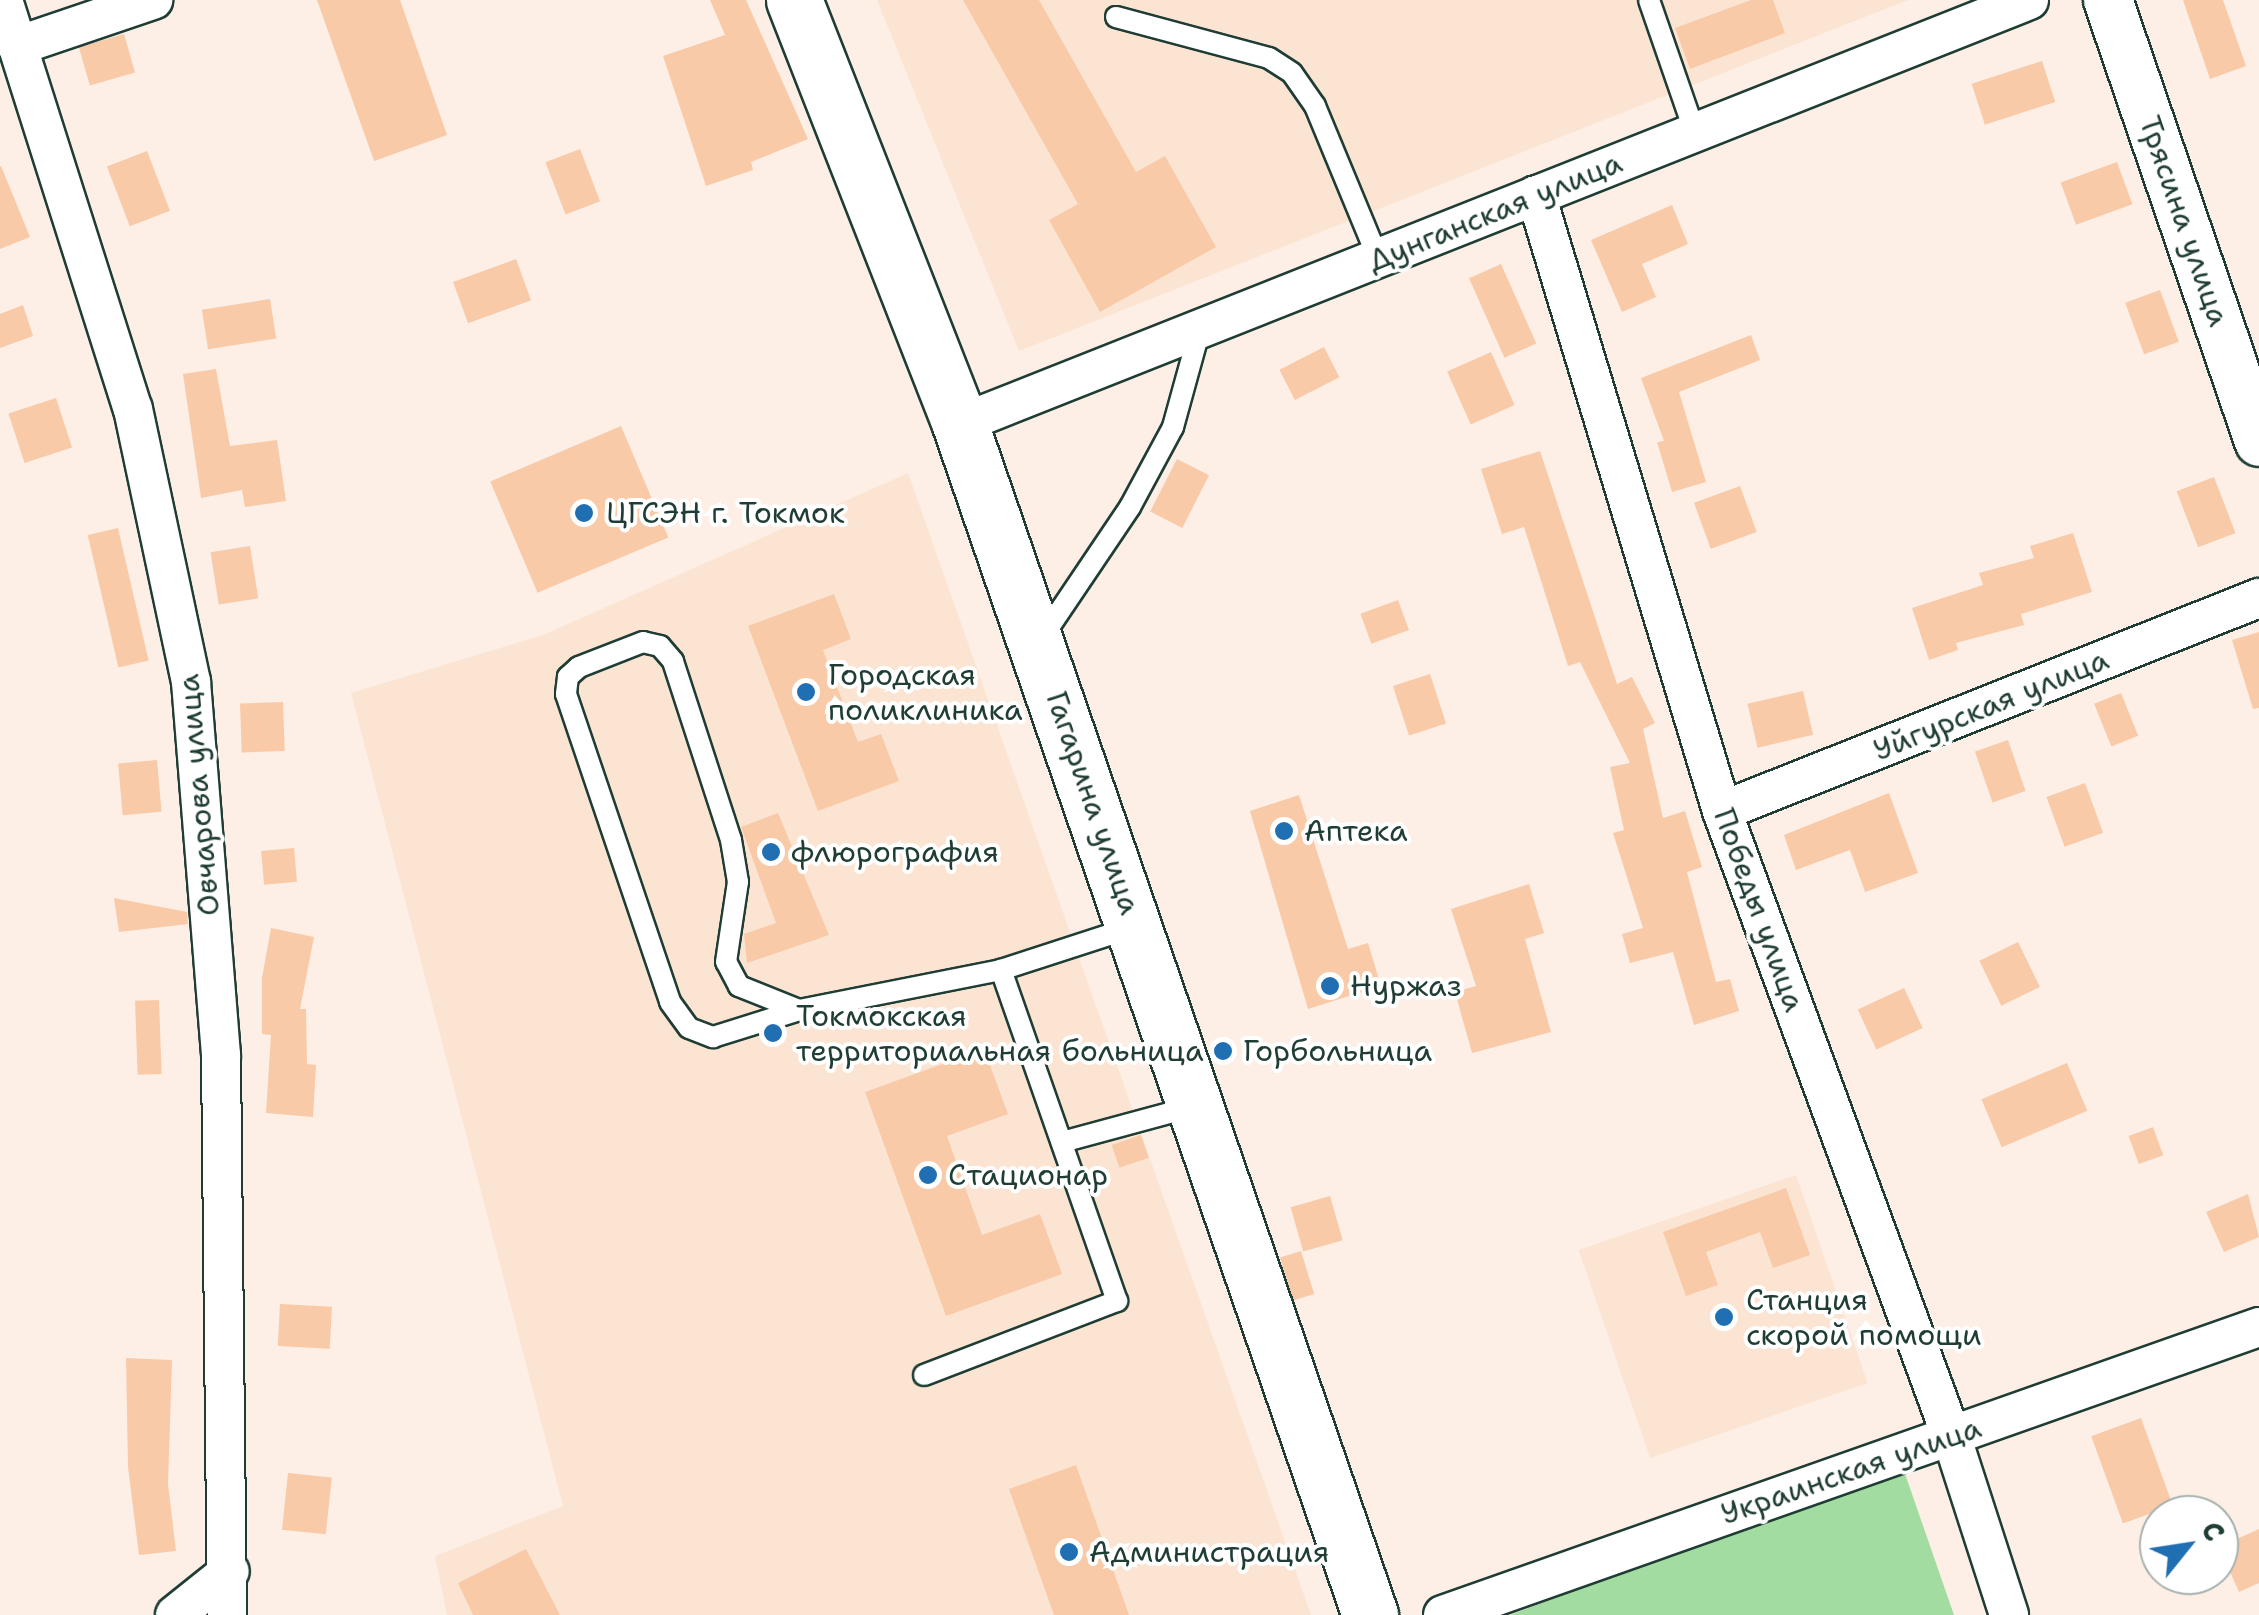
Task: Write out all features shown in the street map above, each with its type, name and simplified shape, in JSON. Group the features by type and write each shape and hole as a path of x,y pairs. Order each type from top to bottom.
{"main road":[{"name":"Гагарина улица","path":"794,0 960,424 1136,926 1370,1615"}],"street":[{"name":"Овчарова улица","path":"3,0 133,409 192,682 221,1056 230,1571 227,1615"},
{"path":"17,46 153,0"},
{"name":"Дунганская улица","path":"960,424 2029,0"},
{"name":"Трясина улица","path":"2108,0 2259,442"},
{"name":"Победы улица","path":"1536,195 1722,812 1951,1435 2009,1615"},
{"name":"Уйгурская улица","path":"1722,812 2259,598"},
{"name":"Украинская улица","path":"1443,1615 2259,1327"},
{"path":"175,1615 230,1571"}],"lane":[{"path":"1649,0 1696,132"},
{"path":"1116,17 1269,58 1292,73 1315,106 1378,258"},
{"path":"1037,644 1130,508 1173,426 1200,329"},
{"path":"799,1010 740,986 726,962 738,882 731,840 673,661 660,646 643,642 579,668 568,677 566,694 670,1002 688,1028 713,1037 799,1010 1002,970 1136,926"},
{"path":"924,1376 1117,1301 1002,970"},
{"path":"1062,1142 1196,1106"}],"shaded area":[{"path":"877,0 1908,0 1019,351"},
{"name":"Токмокская территориальная больница","path":"908,473 1311,1615 447,1615 435,1556 563,1506 351,693 543,635"},
{"name":"Станция скорой помощи","path":"1796,1175 1868,1383 1650,1458 1579,1250"}],"green space":[{"path":"1903,1468 1954,1615 1510,1615"}],"building":[{"path":"317,0 400,0 447,135 374,161"},
{"path":"710,0 746,0 808,139 751,162 753,170 706,186 663,56 725,35"},
{"path":"963,0 1039,0 1136,172 1165,156 1216,247 1100,312 1049,220 1078,204"},
{"path":"1751,0 1773,0 1785,33 1690,69 1675,28"},
{"path":"2183,0 2223,0 2246,66 2210,79"},
{"path":"124,34 135,72 90,85 79,47"},
{"path":"2042,61 2055,102 1985,125 1972,84"},
{"path":"580,149 600,201 566,215 545,162"},
{"path":"147,151 170,211 130,226 107,166"},
{"path":"2117,162 2132,204 2076,225 2061,183"},
{"path":"0,167 30,237 0,249"},
{"path":"1672,205 1688,244 1642,264 1656,297 1622,312 1591,240"},
{"path":"516,259 531,300 468,323 453,282"},
{"path":"1501,264 1536,343 1504,358 1469,278"},
{"path":"2160,290 2179,342 2144,354 2125,303"},
{"path":"270,299 276,339 208,349 202,310"},
{"path":"23,305 33,336 0,348 0,314"},
{"path":"1751,335 1760,360 1679,392 1706,482 1672,492 1657,442 1664,441 1641,378"},
{"path":"1324,347 1339,377 1295,400 1279,370"},
{"path":"1491,352 1515,405 1471,425 1447,372"},
{"path":"216,369 230,446 277,440 286,501 245,507 242,490 201,498 183,374"},
{"path":"56,398 72,447 25,463 8,413"},
{"path":"621,426 668,537 538,593 490,481"},
{"path":"1540,451 1617,684 1632,677 1655,723 1643,729 1663,818 1685,811 1702,867 1687,872 1716,982 1730,979 1739,1011 1694,1025 1673,952 1630,963 1622,934 1643,928 1613,833 1624,830 1610,767 1630,763 1580,662 1568,666 1524,527 1502,534 1481,469"},
{"path":"1177,459 1209,475 1182,528 1150,512"},
{"path":"2214,477 2236,533 2198,547 2177,491"},
{"path":"1740,486 1757,532 1711,549 1694,503"},
{"path":"118,528 149,661 118,667 88,535"},
{"path":"2073,533 2092,592 2021,614 2024,625 1956,643 1958,650 1929,660 1912,608 1983,585 1979,573 2034,558 2030,546"},
{"path":"250,546 258,598 219,605 210,552"},
{"name":"Городская поликлиника","path":"834,594 851,639 823,650 858,742 881,734 899,781 818,811 748,626"},
{"path":"1398,600 1409,630 1371,644 1360,614"},
{"path":"2259,632 2259,708 2253,709 2232,640"},
{"path":"1430,674 1446,723 1409,736 1393,686"},
{"path":"1803,691 1813,735 1758,748 1747,704"},
{"path":"2121,693 2138,736 2111,747 2094,704"},
{"path":"283,702 285,751 242,752 240,704"},
{"path":"2008,740 2026,791 1992,802 1975,751"},
{"path":"157,760 162,812 123,815 118,763"},
{"path":"2085,783 2103,833 2065,847 2046,797"},
{"path":"1889,793 1918,873 1865,892 1850,850 1796,870 1784,835"},
{"path":"1299,795 1348,949 1368,943 1381,986 1308,1009 1250,811"},
{"path":"778,813 829,935 747,963 744,934 776,923 741,827"},
{"path":"294,848 297,882 264,885 261,851"},
{"path":"1529,884 1544,933 1525,939 1551,1032 1472,1053 1455,992 1476,986 1451,909"},
{"path":"114,898 187,912 188,924 119,932"},
{"path":"271,928 314,937 300,1009 306,1009 307,1064 316,1065 313,1117 266,1113 271,1035 262,1034 262,978"},
{"path":"2018,942 2040,987 2001,1006 1979,961"},
{"path":"1904,988 1923,1028 1876,1049 1858,1010"},
{"path":"159,1000 162,1074 138,1075 135,1001"},
{"name":"Cтационар","path":"984,1049 1008,1114 947,1136 982,1235 1040,1214 1062,1274 946,1316 865,1092"},
{"path":"2067,1063 2087,1111 2002,1147 1981,1099"},
{"path":"2153,1127 2163,1155 2139,1164 2129,1136"},
{"path":"1141,1135 1149,1158 1120,1168 1112,1145"},
{"path":"1786,1188 1810,1255 1773,1268 1760,1232 1706,1252 1718,1285 1686,1296 1663,1232"},
{"path":"2248,1194 2259,1237 2224,1252 2206,1212"},
{"path":"1330,1196 1343,1240 1303,1252 1291,1207"},
{"path":"1301,1251 1314,1294 1293,1300 1280,1257"},
{"path":"280,1304 332,1307 330,1349 278,1346"},
{"path":"126,1358 172,1360 168,1484 176,1551 139,1555 128,1467"},
{"path":"2141,1418 2169,1495 2139,1495 2139,1518 2123,1524 2091,1436"},
{"name":"Администрация","path":"1076,1465 1129,1615 1054,1615 1009,1489"},
{"path":"288,1473 332,1478 326,1534 282,1530"},
{"path":"2259,1529 2259,1583 2239,1592 2239,1538"},
{"path":"526,1549 560,1615 473,1615 458,1583"}],"place":[{"name":"ЦГСЭН г. Токмок","path":"584,513"},
{"name":"Городская поликлиника","path":"806,692"},
{"name":"Аптека","path":"1284,831"},
{"name":"флюрография","path":"771,852"},
{"name":"Нуржаз","path":"1330,986"},
{"name":"Токмокская территориальная больница","path":"773,1033"},
{"name":"Горбольница","path":"1223,1051"},
{"name":"Cтационар","path":"928,1175"},
{"name":"Станция скорой помощи","path":"1724,1317"},
{"name":"Администрация","path":"1069,1552"}]}
